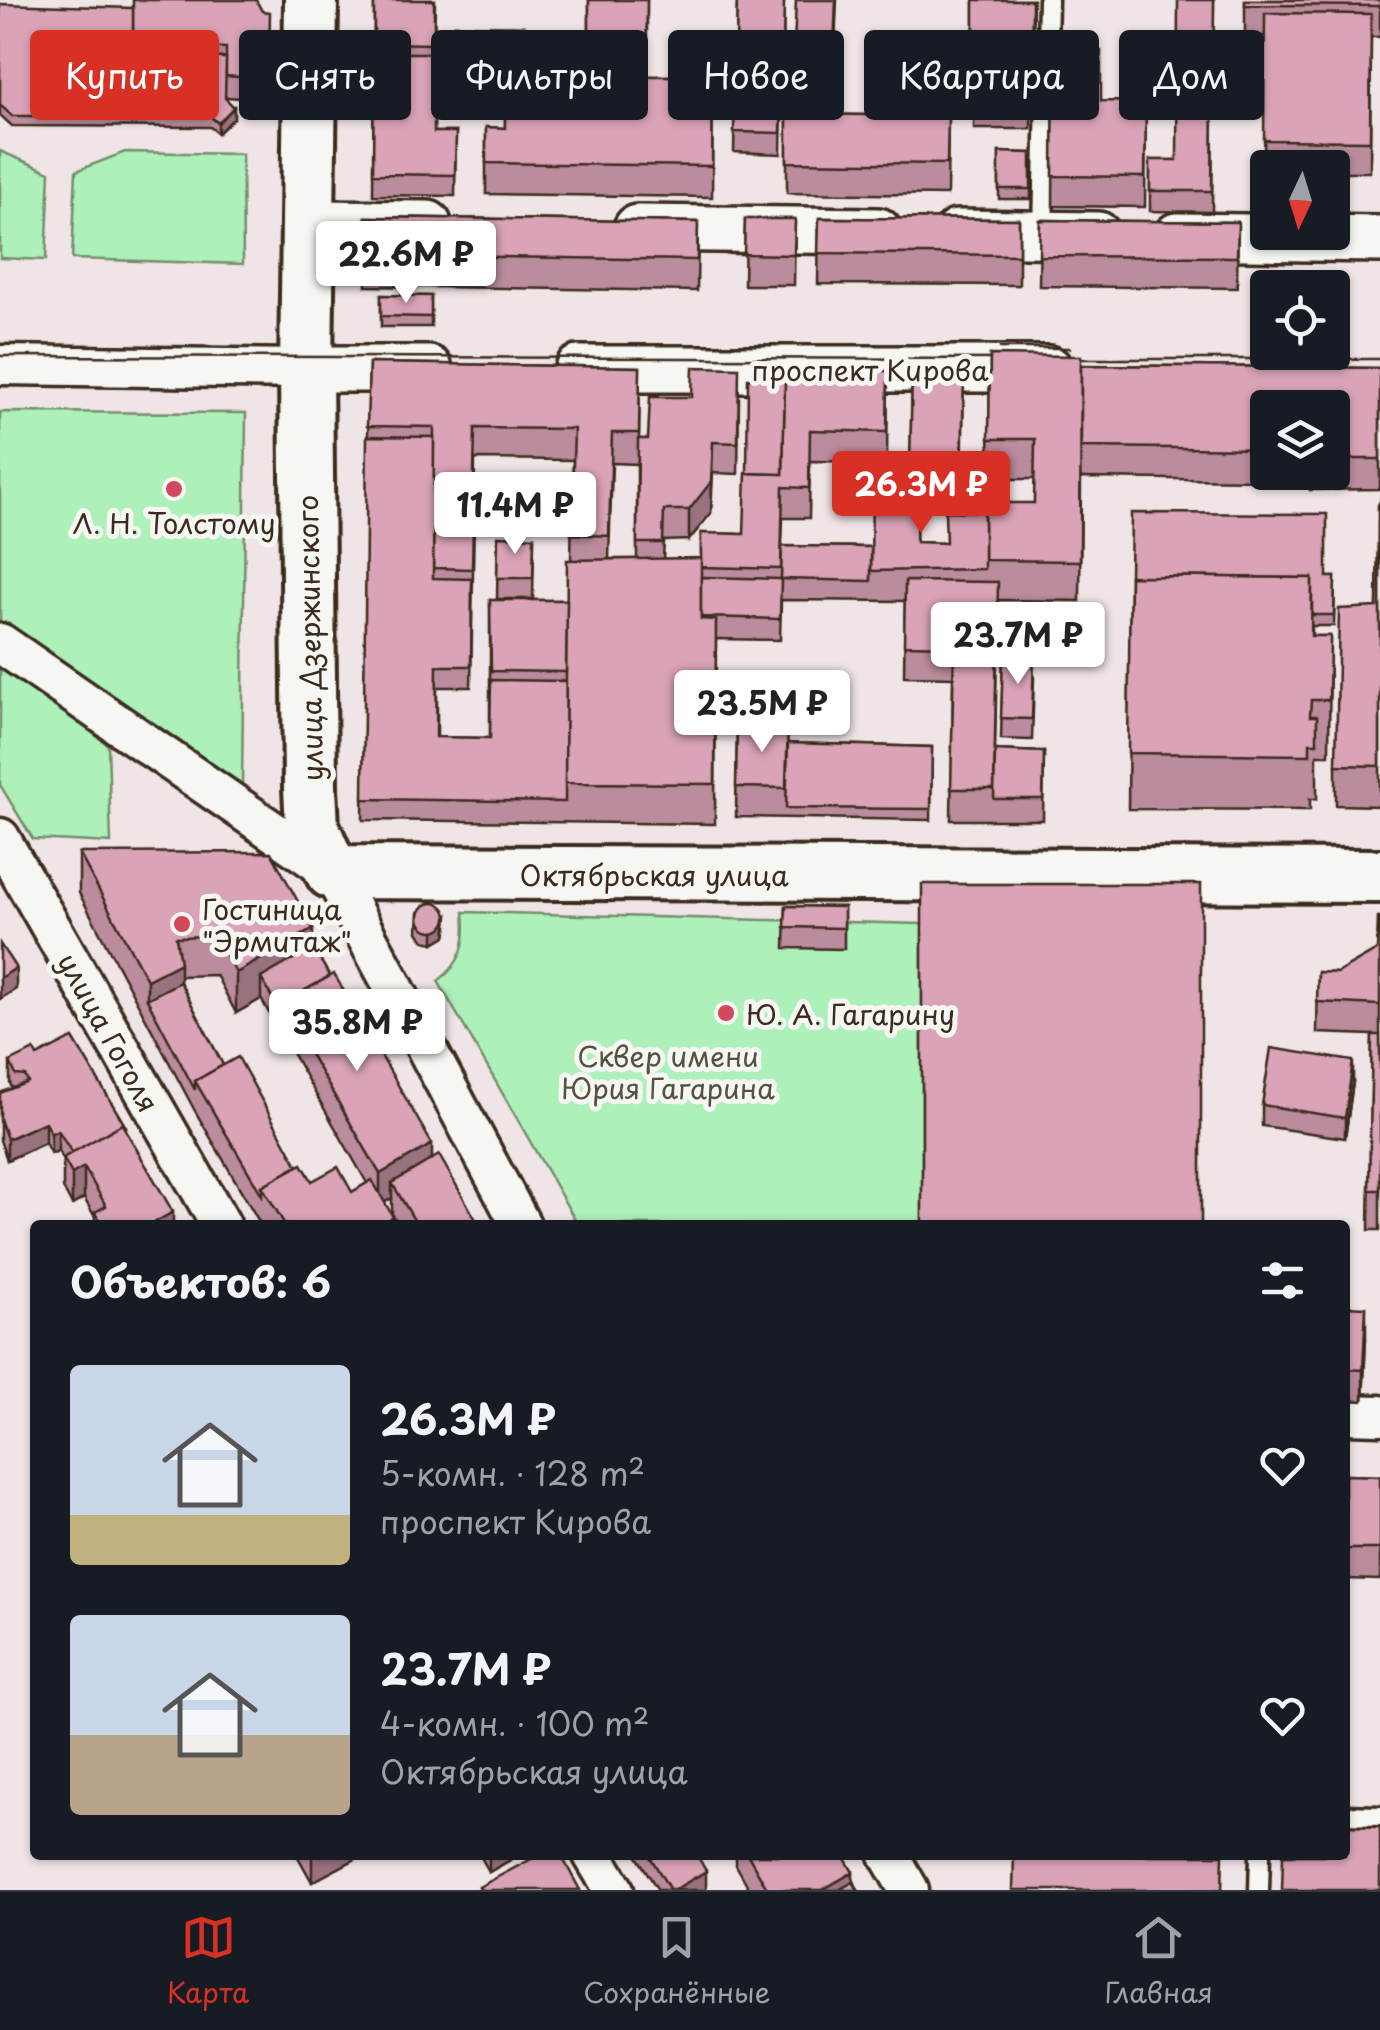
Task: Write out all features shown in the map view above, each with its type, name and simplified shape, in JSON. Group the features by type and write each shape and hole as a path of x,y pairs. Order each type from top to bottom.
{"main road":[{"name":"улица Дзержинского","path":"311,0 306,369 312,827 332,872"},
{"name":"Октябрьская улица","path":"332,872 1380,876"}],"street":[{"path":"307,222 466,225"},
{"path":"586,227 1380,240"},
{"path":"0,365 478,369"},
{"name":"проспект Кирова","path":"537,369 1086,369"},
{"path":"0,643 332,872"},
{"name":"улица Гоголя","path":"0,838 218,1220"},
{"name":"улица Дзержинского","path":"332,872 518,1220"},
{"path":"1350,1414 1380,1415"},
{"path":"596,1860 614,1890"},
{"path":"892,1860 909,1890"}],"lane":[{"path":"1044,234 1048,0"},
{"path":"1350,1815 1380,1816"},
{"path":"1259,1890 1260,1860"}],"green space":[{"path":"0,151 50,172 46,260 0,258"},
{"path":"125,152 242,154 243,264 72,259 76,171"},
{"path":"0,412 246,413 242,788 0,629"},
{"path":"0,660 108,745 111,843 33,839 0,785"},
{"name":"Сквер имени Юрия Гагарина","path":"464,912 922,924 922,1220 575,1220 438,981 458,959 465,932"}],"building":[{"path":"133,0 256,0 262,11 270,12 270,30 239,30 239,77 226,76 226,48 219,48 219,30 133,30"},
{"path":"374,0 434,0 431,44 411,44 411,30 374,30"},
{"path":"589,0 647,0 646,30 589,30"},
{"path":"737,0 784,0 783,30 736,30"},
{"path":"796,0 836,0 835,30 795,30"},
{"path":"974,0 1032,0 1032,30 974,30"},
{"path":"1178,0 1214,0 1214,30 1178,30"},
{"path":"1245,0 1380,0 1380,6 1245,5"},
{"path":"0,4 133,8 133,30 30,30 30,116 12,116 0,105"},
{"path":"1265,13 1371,14 1370,141 1264,140"},
{"path":"455,25 524,26 524,30 455,30"},
{"path":"1101,51 1101,101 1119,101 1119,120 1146,120 1145,177 1053,176 1053,120 1099,120"},
{"path":"411,53 431,53 431,120 434,132 456,132 455,175 373,174 373,120 411,120"},
{"path":"219,58 226,58 225,98 234,107 218,123 215,120 219,120"},
{"path":"648,76 668,76 668,120 712,120 712,166 486,163 486,127 505,128 505,120 648,120"},
{"path":"844,115 864,115 864,120 948,120 947,164 787,162 787,120 844,120"},
{"path":"734,120 781,120 781,133 734,132"},
{"path":"1177,120 1213,120 1212,191 1150,191 1150,160 1177,160"},
{"path":"999,152 1031,153 1031,189 999,189"},
{"path":"366,217 698,222 697,260 366,255"},
{"path":"819,218 1019,219 1019,255 818,253"},
{"path":"745,219 795,219 794,255 744,254"},
{"path":"1040,220 1238,222 1237,257 1039,256"},
{"path":"381,295 431,296 431,317 381,316"},
{"path":"990,355 1081,356 1080,561 984,560 984,503 1034,503 1035,439 989,439"},
{"path":"369,363 640,367 639,433 612,433 609,536 571,534 574,429 475,428 472,569 433,568 434,427 367,426"},
{"path":"1081,365 1250,367 1250,370 1380,368 1380,459 1350,459 1350,390 1250,390 1250,449 1081,447"},
{"path":"693,367 739,368 738,443 713,442 711,482 689,510 664,510 663,543 637,543 638,439 648,439 650,397 692,397"},
{"path":"785,369 888,371 887,432 810,430 809,488 783,487 781,569 701,567 701,533 744,534 746,473 783,474"},
{"path":"912,370 964,371 962,470 910,469"},
{"path":"748,378 785,378 783,474 747,473"},
{"path":"367,436 434,437 433,578 472,579 471,666 437,666 436,737 490,738 491,680 566,681 565,802 363,799"},
{"path":"917,486 916,542 946,543 945,511 984,512 984,569 871,571 872,487"},
{"path":"1380,501 1380,766 1336,765 1339,609 1377,607"},
{"path":"1131,513 1327,514 1327,577 1335,577 1334,615 1312,615 1312,578 1130,576"},
{"path":"498,536 534,537 533,578 497,578"},
{"path":"782,546 871,547 871,581 781,579"},
{"path":"701,558 701,619 716,620 715,784 565,783 567,560"},
{"path":"1130,576 1312,578 1311,636 1330,636 1329,700 1311,700 1310,716 1317,716 1317,743 1310,743 1310,755 1128,753"},
{"path":"701,577 781,579 780,619 701,617"},
{"path":"905,581 998,582 994,789 951,789 954,646 904,645"},
{"path":"490,600 567,600 566,672 491,671"},
{"path":"1003,656 1034,656 1032,719 1001,718"},
{"path":"737,722 788,723 786,788 736,787"},
{"path":"788,743 932,747 931,809 786,808"},
{"path":"995,750 1044,752 1043,799 994,799"},
{"path":"271,852 313,929 236,973 216,936 176,937 180,963 147,980 79,853"},
{"path":"922,884 1201,884 1201,1220 922,1220"},
{"path":"433,903 443,907 447,917 443,927 433,931 423,927 419,917 423,907"},
{"path":"786,906 844,907 844,928 785,927"},
{"path":"1378,917 1380,1005 1317,1002 1318,972 1337,973 1377,950"},
{"path":"0,944 16,968 0,978"},
{"path":"313,948 330,976 281,1004 281,1014 261,978"},
{"path":"334,974 432,1144 380,1174 281,1004"},
{"path":"180,982 223,1065 195,1081 195,1090 147,999"},
{"path":"1372,1035 1380,1035 1380,1190 1369,1190"},
{"path":"73,1038 126,1127 122,1124 72,1153 58,1130 51,1133 45,1122 7,1139 0,1119 0,1093 28,1082 25,1076 16,1075 10,1062 34,1050 37,1056"},
{"path":"1271,1048 1353,1061 1345,1118 1262,1105"},
{"path":"238,1057 298,1166 262,1186 262,1195 195,1081"},
{"path":"122,1124 173,1212 159,1220 99,1220 95,1212 106,1206 84,1167 72,1174 63,1158"},
{"path":"439,1155 476,1220 414,1220 392,1183"},
{"path":"302,1164 312,1181 338,1167 352,1192 372,1180 393,1217 282,1220 262,1186"},
{"path":"1350,1306 1366,1307 1363,1370 1350,1369"},
{"path":"1350,1475 1380,1476 1380,1549 1350,1549"},
{"path":"1350,1826 1380,1827 1380,1890 1282,1890 1283,1860 1350,1860"},
{"path":"530,1860 564,1860 580,1890 481,1890 479,1887"},
{"path":"652,1860 700,1860 706,1871 670,1890"},
{"path":"751,1860 846,1860 853,1872 822,1890 768,1890"},
{"path":"1014,1860 1223,1860 1222,1890 1013,1890"},
{"path":"853,1882 858,1890 839,1890"}],"tram line":[{"path":"1000,348 1070,348"},
{"path":"0,356 1015,359"},
{"path":"1055,359 1380,359"}],"place":[{"name":"Л. Н. Толстому","path":"174,489"},
{"name":"Гостиница \"Эрмитаж\"","path":"182,924"},
{"name":"Ю. А. Гагарину","path":"726,1013"}]}
